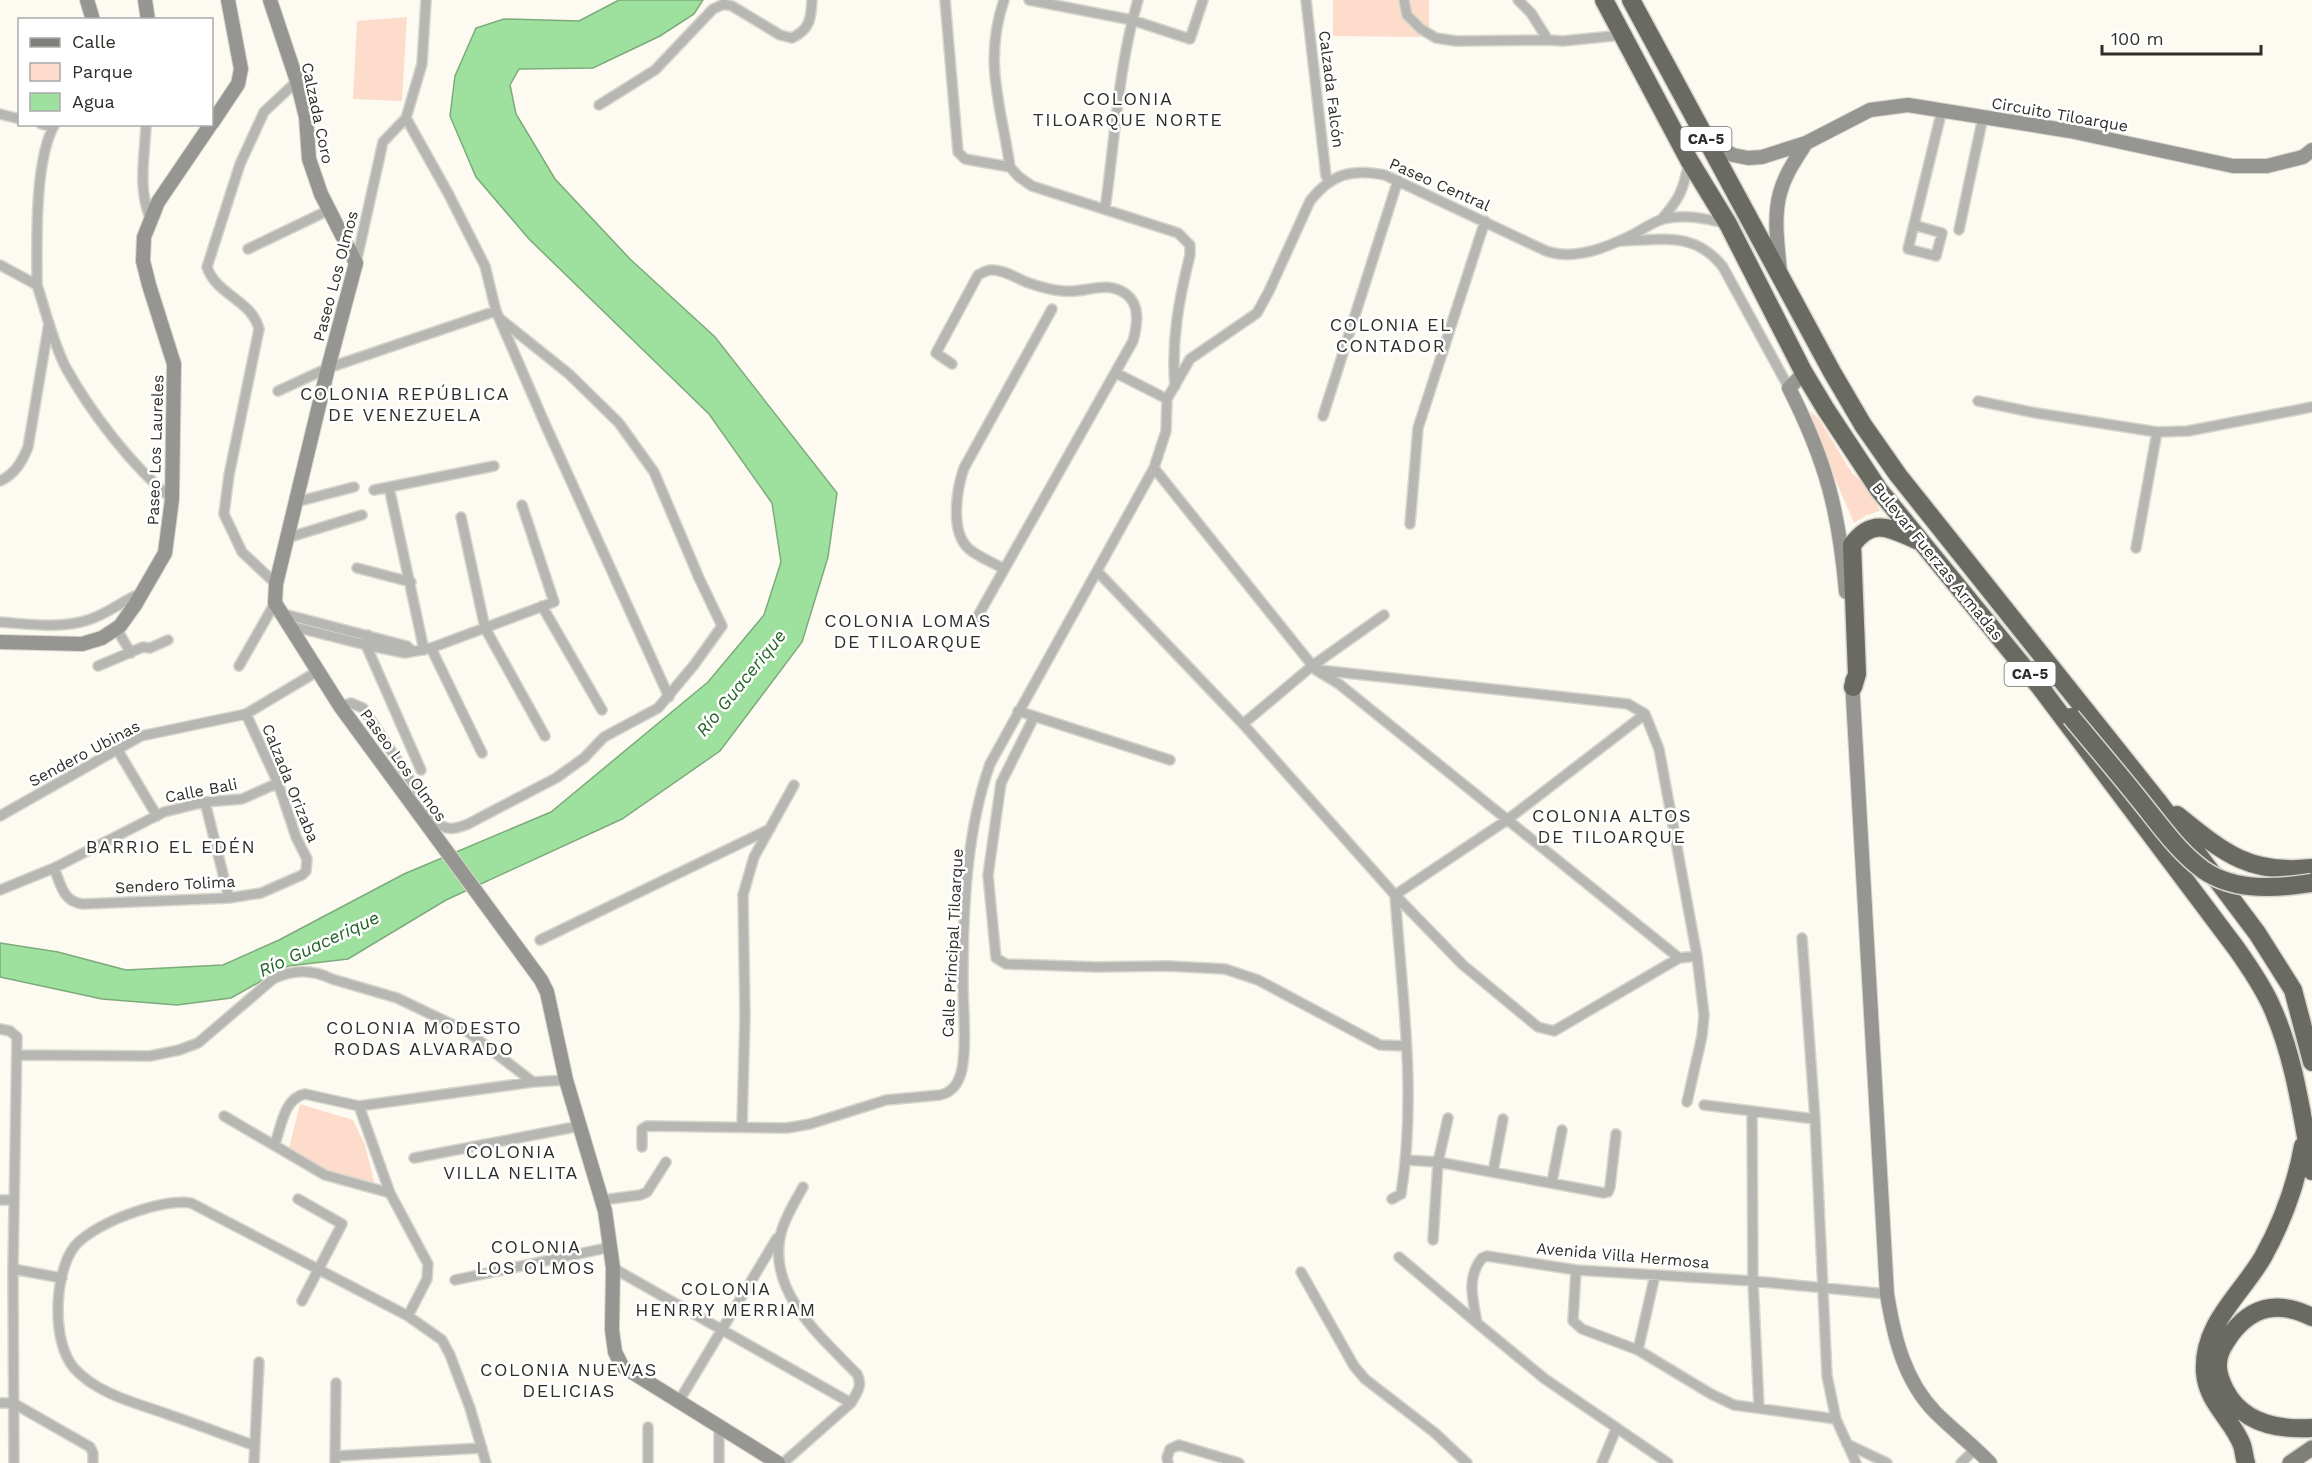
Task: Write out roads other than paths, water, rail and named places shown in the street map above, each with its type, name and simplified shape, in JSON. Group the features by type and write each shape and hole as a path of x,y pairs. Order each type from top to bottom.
{"highway":[{"name":"Bulevar Fuerzas Armadas","path":"1605,0 1689,160 1728,224 1804,373 1879,490 2064,713 2239,953 2269,1002 2290,1060 2312,1171"},
{"name":"Bulevar Fuerzas Armadas","path":"1631,0 1781,279 1863,425 1898,475 2157,800 2257,933 2293,990 2307,1023"},
{"path":"1853,687 1857,674 1852,545 1868,529 1881,527 1890,528 1922,542"},
{"path":"2064,713 2171,838 2198,866 2223,879 2258,887 2312,883"},
{"path":"2157,800 2219,849 2242,860 2269,869 2312,868"},
{"path":"2307,1023 2312,1062"},
{"path":"2246,1463 2241,1444 2216,1404 2209,1388 2205,1373 2206,1350 2213,1328 2262,1258 2283,1218 2295,1184 2306,1135"},
{"path":"2312,1317 2291,1308 2262,1309 2250,1315 2233,1331 2222,1346 2218,1363 2223,1388 2232,1403 2253,1419 2277,1427 2312,1428"},
{"path":"2312,1330 2294,1321 2277,1317 2262,1321 2244,1332 2233,1347 2227,1363 2228,1377 2236,1392 2247,1405 2273,1416 2286,1418 2312,1415"}],"main road":[{"path":"2290,1463 2312,1448"}],"street":[{"path":"87,0 92,18"},
{"path":"145,0 148,18"},
{"name":"Paseo Los Laureles","path":"213,121 238,84 241,69 228,0"},
{"name":"Calzada Coro","path":"270,0 297,81 306,117 309,159 328,210 356,263"},
{"name":"Paseo Los Olmos","path":"426,0 422,64 406,118 383,142 356,263 276,584 318,671 340,706 542,980 547,992 566,1080 602,1200 613,1268 612,1330 616,1355 622,1366 781,1463"},
{"path":"599,105 655,70 713,9 724,4 732,6 780,35 792,38 808,27 812,0"},
{"path":"945,0 958,152 969,160 1010,166"},
{"path":"1004,0 997,22 993,63 994,81 1010,166 1019,177 1032,186 1178,233 1190,245 1176,325 1173,358 1175,386"},
{"path":"1029,0 1071,4 1132,20 1190,39 1203,0"},
{"path":"1105,209 1132,20 1138,0"},
{"name":"Calzada Falcón","path":"1306,0 1326,176 1329,181"},
{"path":"1404,0 1407,15 1421,29 1436,38 1455,41 1563,41 1623,35"},
{"path":"1518,0 1531,13 1548,40"},
{"path":"276,584 242,552 224,514 229,475 259,329 251,311 217,284 210,276 207,267 240,164 264,112 297,81"},
{"name":"Circuito Tiloarque","path":"1707,141 1733,156 1762,157 1806,143 1870,110 1908,105 2070,131 2234,166 2267,166 2302,157 2312,150"},
{"path":"1914,225 1942,110"},
{"path":"0,114 18,118"},
{"path":"1959,230 1983,117"},
{"path":"406,118 448,193 485,267 498,315 669,697"},
{"path":"54,126 44,158 36,224 38,285 49,322 66,366 93,408 125,452 153,483 172,499"},
{"path":"146,126 141,180 145,206 151,220"},
{"name":"Paseo Los Laureles","path":"0,642 82,644 102,638 125,619 165,553 172,499 174,364 148,285 143,261 144,237 158,202 210,126"},
{"path":"1781,279 1777,235 1780,194 1790,168 1806,143"},
{"name":"Paseo Central","path":"1661,220 1678,200 1684,185 1689,160"},
{"name":"Paseo Central","path":"1329,181 1345,174 1368,171 1398,180 1546,251 1565,255 1575,255 1620,241 1661,220 1694,217 1728,224"},
{"path":"1323,416 1398,180"},
{"path":"1116,373 1167,399 1190,359 1257,313 1310,201 1329,181"},
{"path":"248,249 328,210"},
{"path":"1410,524 1418,429 1485,221"},
{"path":"1620,241 1677,240 1705,248 1714,255 1723,267 1810,430 1833,496 1843,561 1853,687 1887,1294 1898,1347 1913,1381 1936,1413 1990,1463"},
{"path":"0,265 38,285"},
{"path":"952,364 936,353 978,275 991,270 1002,271 1029,283 1063,292 1083,291 1104,286 1116,287 1128,295 1135,305 1137,324 1133,341 975,621"},
{"path":"1004,569 967,546 957,518 959,483 964,468 1052,309"},
{"path":"278,391 328,368 498,315"},
{"path":"340,706 351,703 363,708 440,825 447,829 468,825 556,778 584,758 604,737 658,708 669,697 722,626 654,472 619,423 569,374 498,315"},
{"path":"0,481 8,477 21,464 28,447 49,322"},
{"path":"1789,388 1804,373"},
{"name":"Calle Principal Tiloarque","path":"642,1147 642,1129 647,1126 786,1128 810,1124 886,1100 940,1095 949,1093 954,1088 962,1064 966,888 974,825 982,787 990,764 1018,711 1154,468 1166,431 1167,399"},
{"path":"1978,401 2036,413 2157,432 2188,431 2312,407"},
{"path":"2136,548 2157,432"},
{"path":"374,490 494,465"},
{"path":"1154,468 1314,668 1339,684 1679,958"},
{"path":"296,502 354,487"},
{"path":"389,487 428,649 482,753"},
{"path":"292,619 366,645 398,652 428,649 554,602 522,505"},
{"path":"287,538 362,515"},
{"path":"461,517 485,628 545,736"},
{"path":"357,568 411,582"},
{"path":"1097,571 1243,724 1395,895 1462,965 1538,1027 1554,1031 1679,958 1697,956"},
{"path":"0,622 69,624 88,621 142,592"},
{"path":"542,606 602,710"},
{"path":"1243,724 1384,615"},
{"path":"292,619 368,635 407,646 412,651"},
{"path":"239,666 292,619"},
{"path":"116,628 131,653"},
{"path":"368,635 366,645 421,770"},
{"path":"99,666 143,646 150,648 168,640"},
{"path":"1314,668 1628,704 1645,714 1659,750 1697,956 1704,1015 1702,1036 1687,1102"},
{"name":"Sendero Ubinas","path":"0,816 141,736 246,714 318,671"},
{"path":"1018,711 1170,760"},
{"name":"Calzada Orizaba","path":"246,714 278,783 307,864"},
{"path":"1395,895 1507,820 1645,714"},
{"path":"1034,717 1001,783 988,875 996,958 1000,962 1017,965 1167,966 1225,969 1258,980 1380,1046 1406,1046"},
{"path":"117,749 157,816"},
{"name":"Calle Bali","path":"0,890 54,868 157,816 205,802 242,799 278,783"},
{"path":"742,1126 745,1016 743,895 754,857 794,786"},
{"path":"205,802 229,898"},
{"path":"540,940 770,829"},
{"name":"Sendero Tolima","path":"54,868 67,898 74,903 229,898 261,893 302,875 307,864"},
{"path":"1392,1199 1401,1194 1407,1160 1408,1124 1406,1046 1395,895"},
{"path":"1802,938 1815,1119 1827,1376 1836,1419 1856,1463"},
{"path":"17,1055 150,1056 179,1050 198,1043 273,979 287,972 299,970 397,998 468,1032 533,1082"},
{"path":"0,1029 10,1031 17,1037 13,1269 14,1463"},
{"path":"275,1144 289,1103 296,1095 305,1094 359,1106 533,1082 566,1080"},
{"path":"1704,1105 1815,1119"},
{"path":"359,1106 390,1193 428,1264 427,1279 408,1316"},
{"path":"1752,1111 1753,1281 1759,1408"},
{"path":"224,1116 325,1175 390,1193"},
{"path":"1433,1240 1438,1162 1448,1118"},
{"path":"1493,1172 1503,1119"},
{"path":"414,1158 580,1126"},
{"path":"1552,1182 1562,1130"},
{"path":"1407,1160 1438,1162 1604,1193 1608,1192 1616,1134"},
{"path":"602,1200 640,1195 646,1192 666,1162"},
{"path":"781,1463 850,1403 861,1381 857,1374 830,1349 797,1308 781,1272 778,1251 781,1233 788,1214 803,1187"},
{"path":"298,1199 342,1224 302,1301"},
{"path":"0,1200 14,1200"},
{"path":"253,1445 109,1393 75,1370 65,1357 60,1339 58,1306 62,1278 71,1251 80,1240 118,1219 180,1201 191,1203 408,1316 442,1340 450,1355 470,1408 486,1463"},
{"path":"679,1401 781,1233"},
{"path":"455,1280 610,1247"},
{"name":"Avenida Villa Hermosa","path":"1477,1323 1471,1284 1473,1272 1482,1258 1487,1256 1576,1270 1822,1286 1887,1294"},
{"path":"1399,1257 1545,1380 1668,1463"},
{"path":"613,1268 850,1403"},
{"path":"13,1269 62,1278"},
{"path":"1576,1270 1573,1321 1575,1325 1638,1350 1711,1394 1734,1405 1836,1419"},
{"path":"1301,1272 1354,1366 1365,1379 1435,1433 1467,1463"},
{"path":"1638,1350 1655,1275"},
{"path":"254,1463 253,1445 259,1362"},
{"path":"336,1383 335,1459 482,1448"},
{"path":"0,1403 14,1403 90,1446 93,1463"},
{"path":"719,1424 719,1463"},
{"path":"648,1427 648,1463"},
{"path":"1602,1463 1616,1429"},
{"path":"1847,1444 1887,1463"},
{"path":"1168,1463 1170,1449 1179,1445 1239,1463"},
{"path":"1961,1463 1976,1448"}],"water":[{"name":"Río Guacerique","path":"619,0 703,0 694,14 660,36 593,68 519,69 510,85 516,114 555,179 630,259 715,337 837,493 828,557 802,642 720,751 622,819 446,900 348,959 288,966 231,998 177,1005 102,999 0,977 0,943 58,952 126,970 223,965 279,940 404,874 551,812 708,682 764,615 781,562 772,503 709,414 529,239 476,177 450,116 455,76 476,28 504,19 579,21"}],"district":[{"name":"COLONIA TILOARQUE NORTE","path":"1128,109"},
{"name":"COLONIA EL CONTADOR","path":"1391,335"},
{"name":"COLONIA REPÚBLICA DE VENEZUELA","path":"405,404"},
{"name":"COLONIA LOMAS DE TILOARQUE","path":"908,631"},
{"name":"COLONIA ALTOS DE TILOARQUE","path":"1612,826"},
{"name":"BARRIO EL EDÉN","path":"171,847"},
{"name":"COLONIA MODESTO RODAS ALVARADO","path":"424,1038"},
{"name":"COLONIA VILLA NELITA","path":"511,1162"},
{"name":"COLONIA LOS OLMOS","path":"536,1257"},
{"name":"COLONIA HENRRY MERRIAM","path":"726,1299"},
{"name":"COLONIA NUEVAS DELICIAS","path":"569,1380"}]}
